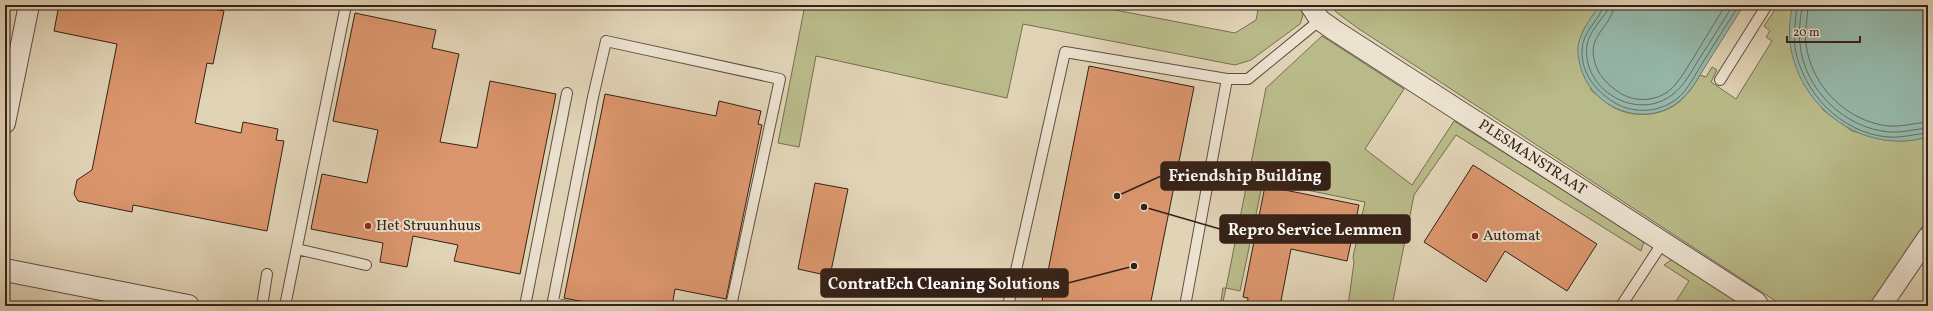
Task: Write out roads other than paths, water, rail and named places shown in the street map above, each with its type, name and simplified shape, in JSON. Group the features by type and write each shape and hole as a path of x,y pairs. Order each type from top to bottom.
{"street":[{"path":"5,123 10,72 29,5"},
{"name":"PLESMANSTRAAT","path":"1315,12 1756,302 1759,306"},
{"path":"1881,306 1928,237"},
{"path":"5,270 188,306"}],"lane":[{"path":"285,306 346,5"},
{"path":"1720,80 1767,5"},
{"path":"1008,306 1065,52 1227,80 1248,79 1315,12"},
{"path":"567,306 553,304 593,97 606,41 780,79 732,306"},
{"path":"1185,306 1227,80"},
{"path":"526,306 567,93"},
{"path":"1621,306 1663,242"},
{"path":"297,249 366,265"},
{"path":"262,306 267,274"}],"water":[{"path":"1600,5 1744,5 1691,89 1677,103 1662,111 1647,114 1632,113 1617,108 1603,100 1592,90 1584,76 1579,60 1578,44 1585,27"},
{"path":"1793,5 1928,5 1928,137 1899,141 1871,137 1845,126 1823,109 1806,88 1794,62 1790,34"}],"place":[{"name":"Friendship Building","path":"1117,196"},
{"name":"Repro Service Lemmen","path":"1144,207"},
{"name":"Het Struunhuus","path":"368,226"},
{"name":"Automat","path":"1475,236"},
{"name":"ContratEch Cleaning Solutions","path":"1134,266"}]}
